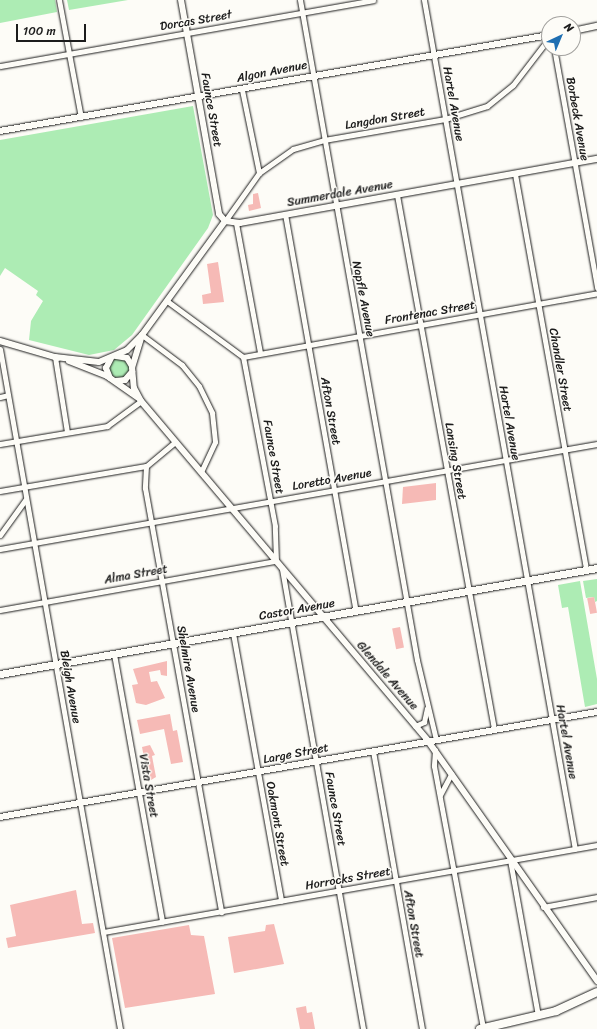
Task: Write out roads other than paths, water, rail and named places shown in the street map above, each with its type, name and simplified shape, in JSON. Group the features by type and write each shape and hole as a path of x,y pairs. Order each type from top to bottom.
{"main road":[{"name":"Castor Avenue","path":"0,674 597,568"},
{"path":"482,1029 538,1016 564,1008 597,992"}],"street":[{"path":"60,0 81,117"},
{"name":"Faunce Street","path":"181,0 197,97 219,214 225,221"},
{"name":"Napfle Avenue","path":"300,0 335,205 360,335 407,601 428,708 436,740"},
{"name":"Dorcas Street","path":"0,66 373,0"},
{"name":"Hartel Avenue","path":"424,0 575,849"},
{"path":"581,29 597,26"},
{"name":"Algon Avenue","path":"0,131 242,90 433,53 541,36"},
{"name":"Langdon Street","path":"225,221 259,173 293,149 324,140 445,120 473,112 498,99 513,85 541,48"},
{"name":"Borbeck Avenue","path":"555,56 597,288"},
{"path":"242,90 259,173"},
{"name":"Summerdale Avenue","path":"225,221 236,224 597,159"},
{"name":"Chandler Street","path":"515,174 563,449 586,570"},
{"name":"Lansing Street","path":"397,195 494,729"},
{"name":"Afton Street","path":"285,214 356,611"},
{"path":"142,335 132,369 125,380 112,380 106,368 112,358 142,335 225,221"},
{"path":"236,224 260,353"},
{"name":"Frontenac Street","path":"244,357 597,293"},
{"path":"167,301 244,357"},
{"path":"142,335 182,365 210,408 215,442 201,472"},
{"name":"Glendale Avenue","path":"0,341 55,357 112,380 141,401 231,510 428,741 510,860 597,981"},
{"name":"Bleigh Avenue","path":"0,349 120,1029"},
{"path":"55,357 67,432"},
{"name":"Glendale Avenue","path":"55,357 93,362 125,357 132,369 141,401"},
{"name":"Faunce Street","path":"244,357 270,502 276,561"},
{"path":"0,397 8,395"},
{"path":"0,444 114,423 141,401"},
{"path":"0,491 146,466 175,442"},
{"name":"Loretto Avenue","path":"0,549 152,522 231,510 334,490 597,444"},
{"name":"Shelmire Avenue","path":"146,466 145,488 220,912"},
{"path":"0,536 26,499"},
{"name":"Alma Street","path":"0,610 162,580 276,561"},
{"name":"Faunce Street","path":"282,569 363,1029"},
{"name":"Oakmont Street","path":"233,633 281,901"},
{"name":"Vista Street","path":"114,654 162,922"},
{"path":"416,726 424,722 428,708"},
{"name":"Large Street","path":"0,817 597,712"},
{"path":"435,750 440,796 455,871 482,1029"},
{"name":"Afton Street","path":"372,751 422,1029"},
{"path":"440,796 451,774"},
{"name":"Horrocks Street","path":"103,932 338,892 395,880 455,871 597,845"},
{"path":"510,860 538,1016"},
{"path":"543,906 597,897"}]}
